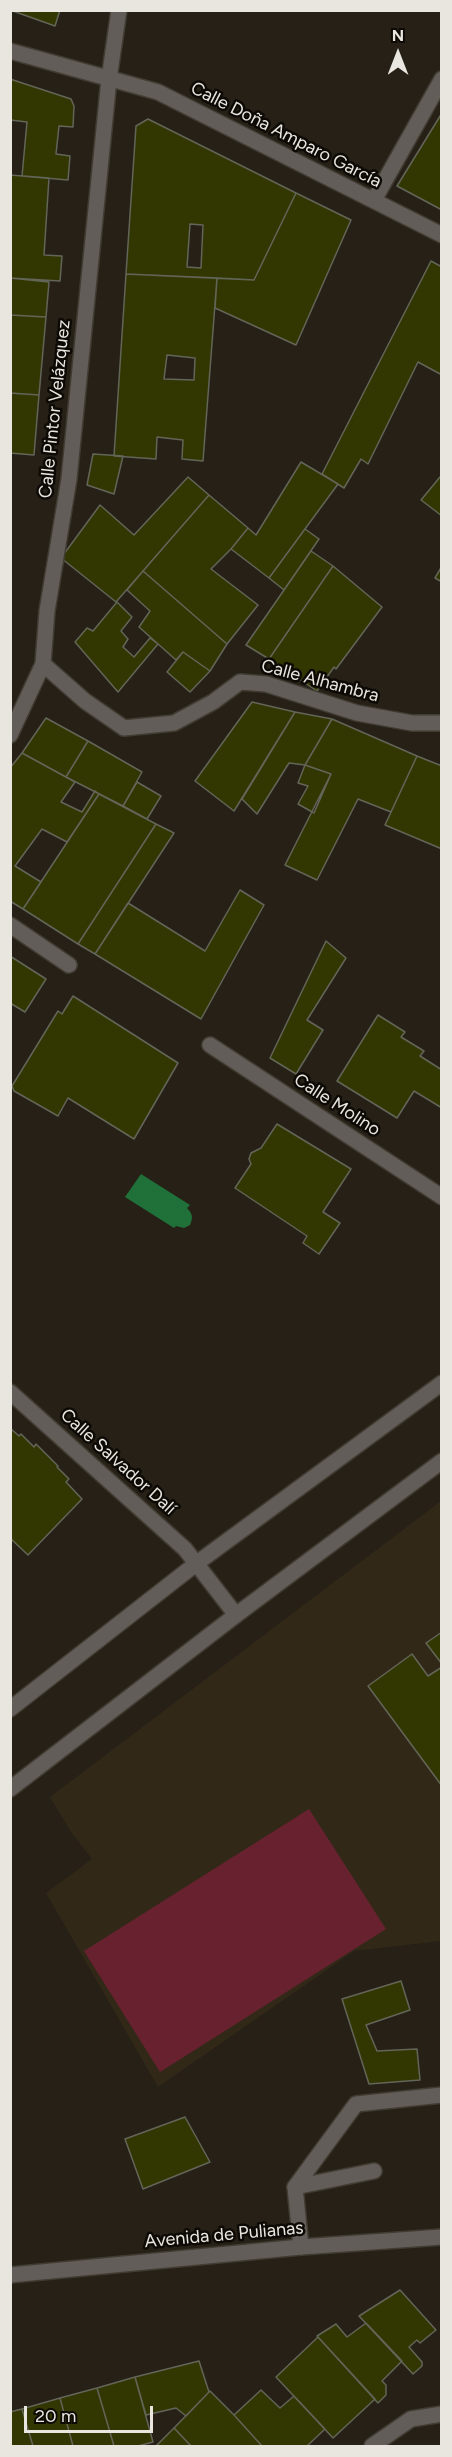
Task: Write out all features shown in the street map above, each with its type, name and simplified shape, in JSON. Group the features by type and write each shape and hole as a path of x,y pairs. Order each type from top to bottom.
{"street":[{"name":"Calle Pintor Velázquez","path":"10,735 43,664 47,611 69,479 109,79 119,10"},
{"name":"Calle Doña Amparo García","path":"10,51 158,92 441,235"},
{"path":"374,200 441,79"},
{"name":"Calle Alhambra","path":"43,664 85,701 124,728 174,723 213,702 240,682 267,684 357,713 412,723 441,723"},
{"path":"10,925 69,965"},
{"name":"Calle Molino","path":"210,1045 441,1197"},
{"path":"10,1710 196,1563 441,1383"},
{"name":"Calle Salvador Dalí","path":"10,1392 185,1549 236,1615"},
{"path":"10,1789 441,1461"},
{"path":"302,2247 295,2187 356,2104 441,2095"},
{"path":"295,2187 374,2171"},
{"name":"Avenida de Pulianas","path":"10,2275 302,2247 441,2237"},
{"path":"372,2446 411,2419 440,2414"}],"shaded area":[{"path":"141,1174 190,1205 187,1208 192,1216 190,1225 184,1228 176,1226 174,1228 125,1197"},
{"path":"441,1501 441,1941 354,1951 158,2087 46,1893 92,1859 71,1832 50,1797"},
{"path":"309,1809 386,1929 160,2072 84,1951"}],"building":[{"path":"10,10 60,10 55,26"},
{"path":"10,79 71,99 74,106 73,127 59,126 56,154 70,156 68,180 22,176 27,122 10,120"},
{"path":"442,113 442,210 397,186"},
{"path":"148,119 296,193 254,280 126,274 136,126","holes":["190,224 203,225 201,268 187,267"]},
{"path":"10,175 49,178 44,255 62,256 60,281 10,278"},
{"path":"296,193 351,220 296,345 215,308 217,278 254,280"},
{"path":"431,261 442,267 442,375 418,362 368,464 361,459 344,488 322,474"},
{"path":"126,274 217,278 203,461 182,459 183,440 157,437 156,459 114,456","holes":["167,355 195,358 194,380 164,379"]},
{"path":"10,278 49,282 46,317 10,315"},
{"path":"10,315 46,317 39,395 10,393"},
{"path":"10,393 39,395 34,455 10,453"},
{"path":"93,454 123,456 114,494 87,485"},
{"path":"301,462 338,484 269,578 231,549 248,528 256,535"},
{"path":"188,477 209,495 116,602 61,558 100,505 134,535"},
{"path":"440,477 442,478 442,516 421,500"},
{"path":"209,495 248,528 211,569 258,605 227,644 143,571"},
{"path":"305,529 319,539 284,590 269,578"},
{"path":"311,551 333,566 269,659 246,645"},
{"path":"333,566 382,607 317,691 269,659"},
{"path":"442,566 442,582 435,578"},
{"path":"143,571 227,644 210,671 183,652 176,660 139,627 150,611 127,590"},
{"path":"117,602 132,617 121,631 128,639 123,647 134,657 150,638 158,644 118,692 75,642 87,628 93,631"},
{"path":"183,652 210,671 190,692 167,672"},
{"path":"252,702 295,712 234,811 195,781"},
{"path":"295,712 332,719 305,765 289,763 257,814 242,799"},
{"path":"46,718 88,741 66,777 22,753"},
{"path":"332,719 417,756 391,812 358,799 317,880 285,865 331,774 305,765"},
{"path":"88,741 142,772 123,806 66,777"},
{"path":"22,753 75,782 61,802 82,812 95,791 99,794 67,842 42,829 15,866 41,882 23,909 10,901 10,768"},
{"path":"417,756 442,766 442,849 385,825"},
{"path":"305,765 331,774 314,813 298,804 308,786 298,783"},
{"path":"137,782 161,796 147,819 123,806"},
{"path":"99,794 156,824 78,944 23,909"},
{"path":"156,824 174,833 95,954 78,944"},
{"path":"240,890 264,905 201,1019 95,954 128,903 205,951"},
{"path":"326,941 346,958 307,1020 323,1030 296,1074 270,1058"},
{"path":"10,956 46,979 25,1012 10,1003"},
{"path":"73,996 178,1063 134,1139 68,1098 58,1116 14,1091 12,1086 58,1011 62,1014"},
{"path":"378,1015 405,1032 401,1037 424,1051 420,1056 442,1070 442,1108 414,1091 397,1118 337,1081"},
{"path":"277,1124 351,1169 323,1212 340,1223 319,1254 303,1243 307,1236 235,1188 251,1164 249,1159 251,1153 261,1148"},
{"path":"10,1428 19,1436 21,1434 34,1447 36,1444 69,1479 66,1482 82,1499 28,1555 10,1538"},
{"path":"442,1632 442,1664 426,1643"},
{"path":"412,1654 428,1676 442,1667 442,1786 368,1686"},
{"path":"401,1981 410,2010 366,2025 377,2051 417,2049 420,2080 369,2084 342,1999"},
{"path":"185,2117 210,2162 143,2189 125,2139"},
{"path":"400,2290 436,2330 420,2343 417,2340 409,2347 422,2362 422,2366 413,2374 359,2316"},
{"path":"366,2323 402,2361 382,2381 386,2385 386,2395 378,2403 317,2336 336,2324 347,2337"},
{"path":"318,2337 375,2399 333,2438 276,2377"},
{"path":"199,2361 209,2392 186,2416 176,2408 146,2415 135,2377"},
{"path":"135,2377 153,2442 138,2446 114,2446 97,2388"},
{"path":"97,2388 114,2446 73,2446 60,2398"},
{"path":"261,2390 280,2408 294,2396 325,2429 307,2446 262,2446 234,2415"},
{"path":"210,2391 262,2446 191,2446 174,2428"},
{"path":"60,2398 73,2446 33,2446 22,2409"},
{"path":"22,2409 33,2446 10,2446 10,2412"},
{"path":"174,2428 191,2446 156,2446"}]}
